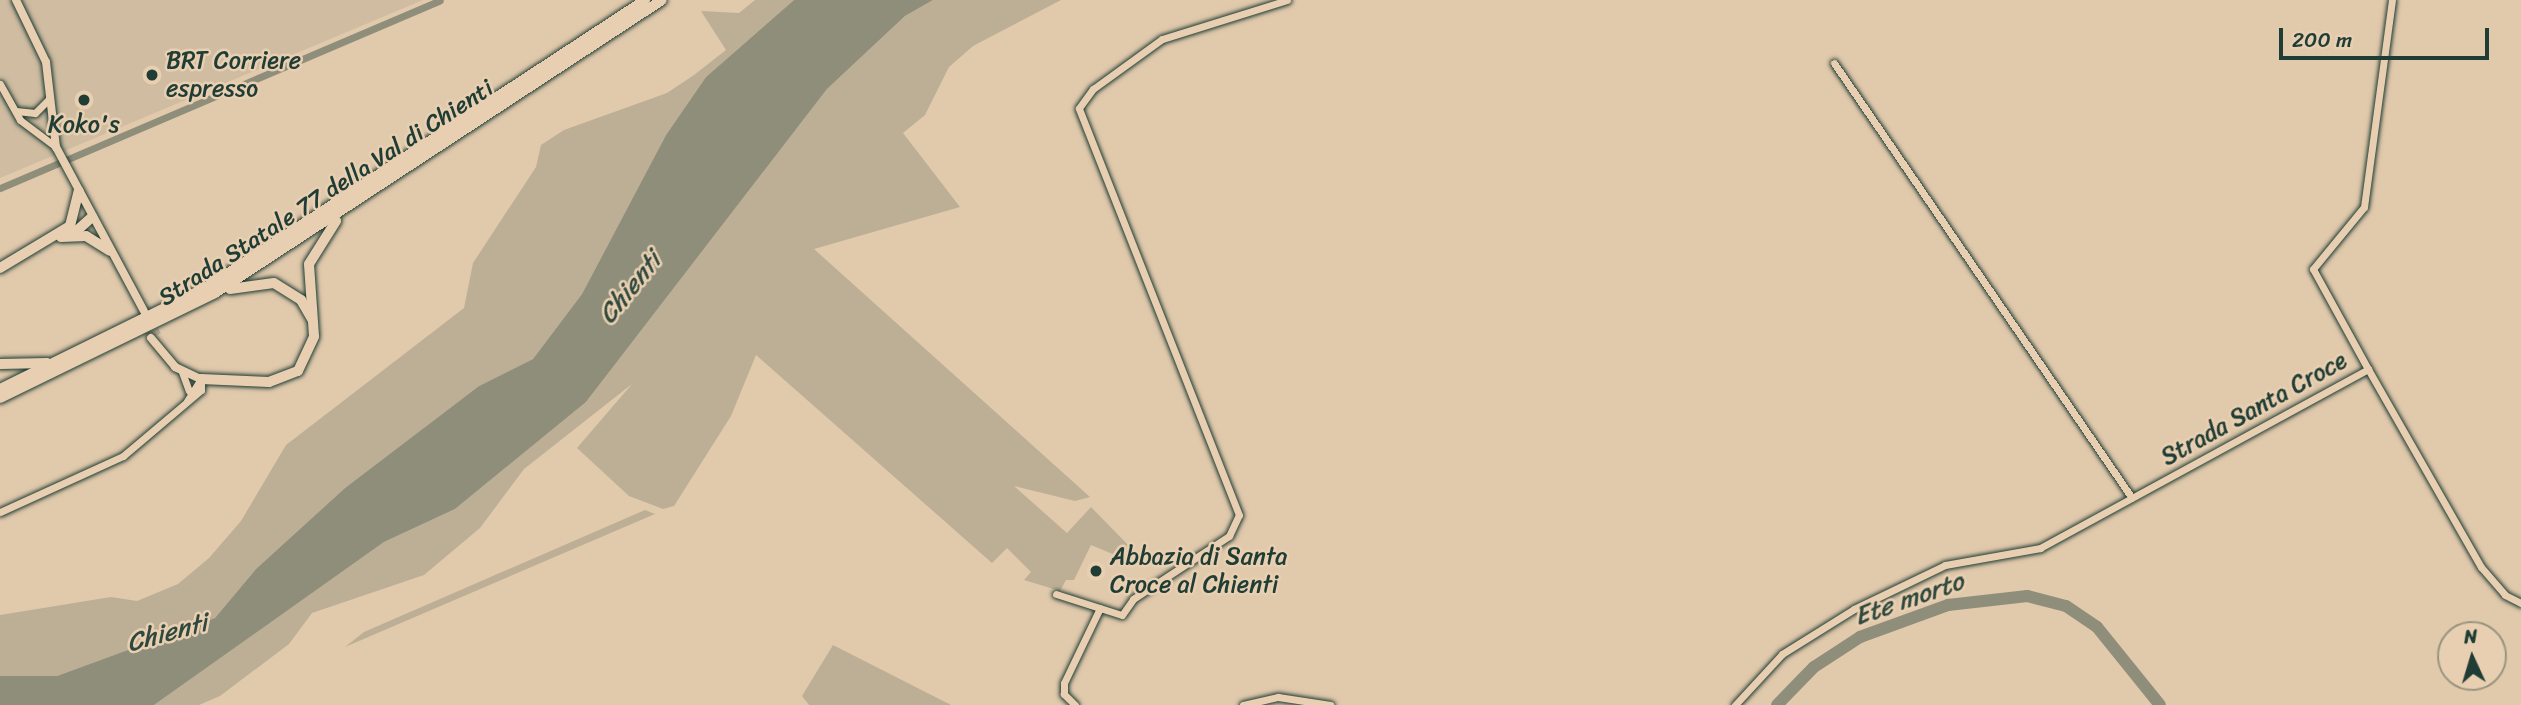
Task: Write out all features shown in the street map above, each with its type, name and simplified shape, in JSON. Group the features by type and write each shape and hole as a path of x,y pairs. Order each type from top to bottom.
{"highway":[{"name":"Strada Statale 77 della Val di Chienti","path":"0,389 180,302 645,4 662,0"},
{"name":"Strada Statale 77 della Val di Chienti","path":"0,398 127,340 237,279 470,128 645,4"},
{"path":"201,385 219,381 291,376 311,351 313,323 308,272 323,234 470,128"},
{"path":"73,222 79,191"},
{"path":"58,238 73,222 92,217"},
{"path":"0,268 58,238 72,235 92,217"},
{"path":"72,235 110,251"},
{"path":"127,340 247,283 287,289 313,323"},
{"path":"0,364 46,363 180,302"}],"street":[{"path":"16,0 46,62 48,100 57,150 141,313"},
{"path":"1056,594 1122,615 1133,599 1229,536 1239,515 1079,108 1155,43 1287,0"},
{"path":"2368,369 2313,269 2364,206 2392,0"},
{"path":"1834,63 2132,498"},
{"path":"0,84 12,109 57,150"},
{"path":"12,109 35,113 48,100"},
{"path":"154,337 162,351 182,372 201,385"},
{"name":"Strada Santa Croce","path":"1735,705 1782,654 1912,579 1945,565 2040,548 2368,369 2481,567 2505,595 2521,603"},
{"path":"182,372 189,391 187,402"},
{"path":"189,391 201,385"},
{"path":"0,512 123,456 187,402 201,385"},
{"path":"1075,705 1064,694 1064,683 1100,608"},
{"path":"1243,705 1278,697 1330,705"}],"shaded area":[{"path":"0,0 423,0 0,178"},
{"path":"755,0 794,0 706,77 666,135 582,294 533,359 479,386 345,488 256,569 215,618 57,676 0,676 0,615 111,597 137,601 178,584 209,558 241,521 286,445 464,308 473,263 536,167 541,145 564,130 667,93 694,75 726,50 701,11 739,13"},
{"path":"933,0 1061,0 973,46 949,67 925,115 903,133 960,207 814,249 1090,497 1075,501 1014,486 1067,533 1091,507 1133,550 1127,560 1091,545 1074,580 1066,580 1060,591 1024,580 1031,572 1007,548 992,563 756,355 731,416 674,506 663,509 629,496 577,448 632,384 524,469 480,528 424,575 312,613 289,644 220,696 199,705 154,705 384,542 455,509 586,402 827,89 905,16"},
{"path":"645,510 655,514 345,647 364,632"},
{"path":"833,645 951,705 809,705 802,696"}],"water":[{"name":"Chienti","path":"794,0 933,0 905,16 827,89 586,402 455,509 384,542 154,705 0,705 0,676 57,676 215,618 256,569 345,488 479,386 533,359 582,294 666,135 706,77"}],"waterway":[{"path":"0,188 440,0"},
{"name":"Ete morto","path":"1777,705 1814,667 1860,637 1948,605 2027,596 2066,606 2097,627 2160,705"}],"tunnel":[{"path":"149,319 157,335"}],"place":[{"name":"BRT Corriere espresso","path":"152,75"},
{"name":"Koko's","path":"84,100"},
{"name":"Abbazia di Santa Croce al Chienti","path":"1096,571"}]}
